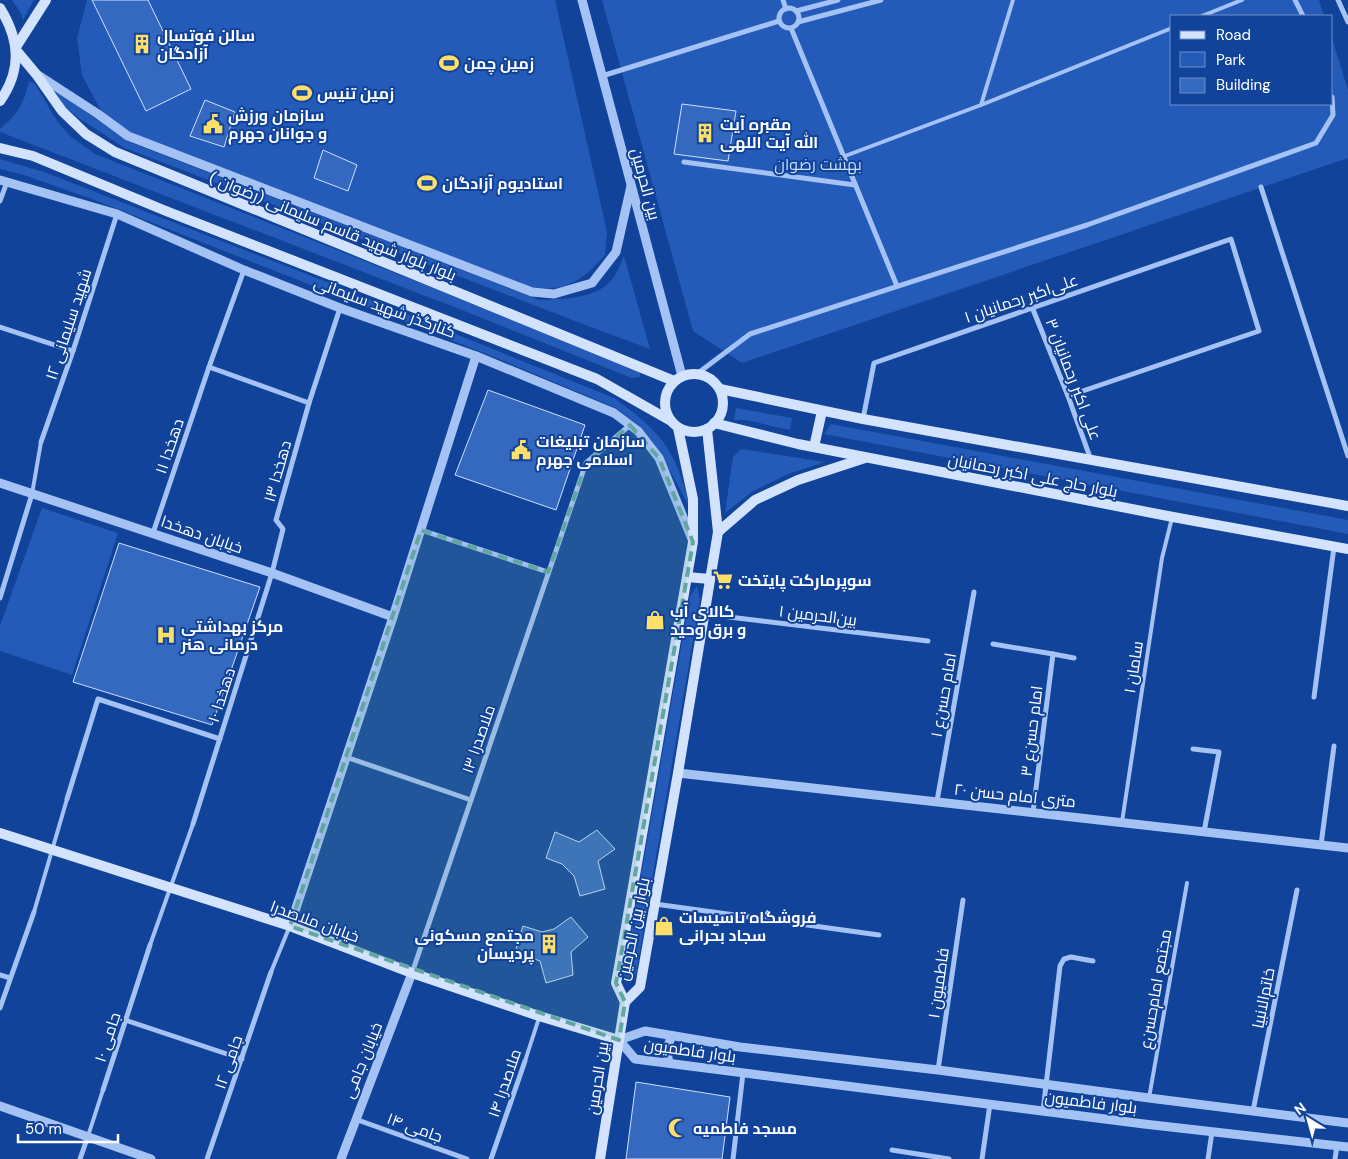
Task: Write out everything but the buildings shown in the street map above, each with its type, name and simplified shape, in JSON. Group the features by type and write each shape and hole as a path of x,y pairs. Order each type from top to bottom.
{"main road":[{"path":"16,48 46,0"},
{"path":"0,8 10,24 16,48 14,73 7,92 0,101"},
{"name":"بلوار بلوار شهید قاسم سلیمانی (رضوان )","path":"16,48 62,111 86,134 115,152 678,378"},
{"path":"0,148 33,156 166,211 597,379 674,424 687,431 697,432 711,426 720,416 723,398 720,389 714,381 698,374 678,378 665,396 666,413 674,424"},
{"name":"بلوار حاج علی اکبر رحمانیان","path":"720,389 863,419 1348,506"},
{"path":"814,447 822,411"},
{"name":"بلوار بین الحرمین","path":"674,424 694,499 693,542 616,983 625,1002 640,987 718,532 711,426"},
{"name":"بلوار حاج علی اکبر رحمانیان","path":"711,426 1173,518 1348,549"},
{"path":"718,532 755,500 798,480 866,458"},
{"path":"687,577 710,579"},
{"name":"خیابان ملاصدرا","path":"0,833 290,926 412,973 619,1040"},
{"name":"بین الحرمین","path":"600,1159 625,1002"}],"street":[{"name":"بین الحرمین","path":"582,0 631,186 678,378"},
{"path":"783,0 786,9"},
{"path":"838,0 796,11 786,9 781,13 780,21 784,27 791,28 798,22 880,0"},
{"path":"1295,0 1302,15"},
{"path":"1338,0 1348,22"},
{"path":"796,11 798,22"},
{"path":"602,76 780,21"},
{"path":"791,28 897,286"},
{"path":"36,74 128,136 532,292 554,294 592,283 616,252 631,186"},
{"path":"698,374 750,334 1087,225 1316,143 1333,115 1332,105"},
{"path":"684,162 855,185"},
{"path":"0,201 4,181"},
{"name":"کنارگذر شهید سلیمانی","path":"4,181 117,214 244,270 340,308 476,356 614,413 638,431 659,458 693,542"},
{"path":"1261,187 1348,456"},
{"name":"شهید سلیمانی ۱۲","path":"41,442 73,351 117,214"},
{"name":"علی‌اکبر رحمانیان ۱","path":"863,419 874,363 1231,239 1259,331 1068,396"},
{"name":"دهخدا ۱۱","path":"153,534 244,270"},
{"name":"علی اکبر رحمانیان ۳","path":"1032,307 1092,460"},
{"path":"209,367 308,403 340,308"},
{"path":"0,327 73,351"},
{"path":"290,926 393,617 476,356"},
{"name":"دهخدا ۱۳","path":"272,573 283,529 276,520 308,403"},
{"name":"ملاصدرا ۱۳","path":"412,973 586,463 630,425"},
{"name":"خیابان دهخدا","path":"0,483 272,573 393,617"},
{"path":"0,598 32,494"},
{"path":"421,530 548,572"},
{"path":"1314,697 1334,547"},
{"name":"دهخدا ۱۰","path":"193,824 272,573"},
{"name":"امام حسن‌ع ۱","path":"936,801 974,592"},
{"name":"بین‌الحرمین ۱","path":"705,614 928,641"},
{"path":"994,644 1074,658"},
{"name":"امام حسن‌ع ۳","path":"1033,812 1053,654"},
{"path":"67,799 98,699 220,739"},
{"path":"1321,845 1334,746"},
{"path":"1192,749 1219,752 1204,832"},
{"path":"346,757 471,800"},
{"name":"۲۰ متری امام حسن","path":"678,773 1348,848"},
{"name":"خاتم‌الانبیا","path":"1253,1111 1297,890"},
{"name":"فاطمیون ۱","path":"938,1070 962,900"},
{"path":"655,904 879,935"},
{"path":"0,1008 34,912"},
{"name":"جامی ۱۰","path":"103,1090 150,945"},
{"path":"1043,1111 1060,966 1064,959 1071,957 1093,961"},
{"name":"جامی ۱۲","path":"207,1159 271,972"},
{"name":"خیابان جامی","path":"341,1159 412,973"},
{"path":"0,975 10,978"},
{"path":"125,1020 242,1058"},
{"name":"بلوار فاطمیون","path":"1348,1123 938,1070 740,1047 645,1031 619,1040 635,1059 1212,1132 1348,1147"},
{"path":"669,1063 666,1054 667,1045 672,1036"},
{"name":"ملاصدرا ۱۴","path":"491,1159 525,1061"},
{"path":"733,1159 743,1073"},
{"path":"982,1159 990,1104"},
{"path":"0,1106 151,1159"},
{"name":"جامی ۱۴","path":"355,1119 467,1159"},
{"path":"1208,1159 1212,1132"},
{"path":"80,1159 88,1136"},
{"path":"1335,1159 1337,1146"},
{"path":"892,1150 949,1159"}],"lane":[{"path":"981,105 1012,0"},
{"path":"1204,15 1242,0"},
{"path":"845,156 981,105 1170,29"},
{"path":"32,494 41,442"},
{"name":"سامان ۱","path":"1122,822 1162,558 1173,518"},
{"path":"34,912 67,799"},
{"path":"150,945 193,824"},
{"name":"مجتمع امام‌حسن‌ع","path":"1149,1098 1186,883"},
{"path":"271,972 290,926"},
{"name":"ملاصدرا ۱۴","path":"525,1061 540,1016"},
{"name":"جامی ۱۰","path":"88,1136 103,1090"}],"highlighted area":[{"path":"630,425 659,458 693,542 616,983 625,1002 619,1040 290,926 421,530 548,572 586,463"}],"green space":[{"path":"12,0 34,0 23,20 21,13"},
{"name":"استادیوم آزادگان","path":"87,0 555,0 607,232 605,255 589,271 574,282 556,288 533,288 128,133 100,109 82,75 77,38"},
{"name":"بهشت رضوان","path":"602,0 1319,0 1324,15 1170,15 1170,105 1333,105 1333,42 1348,90 1348,158 742,363 693,331"},
{"path":"29,81 35,84 57,121 70,136 95,154 637,369 640,377 632,378 462,310 0,132 0,129 19,108"},
{"path":"55,90 129,142 539,300 579,296 598,290 615,276 624,256 650,349 125,148 80,119 64,106"},
{"path":"0,159 44,172 332,284 614,398 631,410 667,447 678,468 690,508 662,456 638,425 616,408 494,357 92,199 24,175 0,169"},
{"path":"736,408 792,418 790,430 746,420 734,420"},
{"path":"831,424 1348,520 1348,534 824,434"},
{"path":"741,449 825,462 788,474 753,491 725,513 733,457"},
{"path":"42,508 118,533 72,675 0,651 0,626"},
{"path":"697,586 700,599 636,975 628,983 624,979 624,973 690,596"}],"place":[{"name":"سالن فوتسال آزادگان","path":"142,44"},
{"name":"زمین چمن","path":"449,63"},
{"name":"زمین تنیس","path":"302,93"},
{"name":"سازمان ورزش و جوانان جهرم","path":"213,124"},
{"name":"مقبره آیت الله آیت اللهی","path":"705,133"},
{"name":"استادیوم آزادگان","path":"427,183"},
{"name":"سازمان تبلیغات اسلامی جهرم","path":"521,450"},
{"name":"سوپرمارکت پایتخت","path":"723,580"},
{"name":"کالای آب و برق وحید","path":"655,620"},
{"name":"مرکز بهداشتی درمانی هنر","path":"166,635"},
{"name":"فروشگاه تاسیسات سجاد بحرانی","path":"664,926"},
{"name":"مجتمع مسکونی پردیسان","path":"549,944"},
{"name":"مسجد فاطمیه","path":"678,1128"}]}
